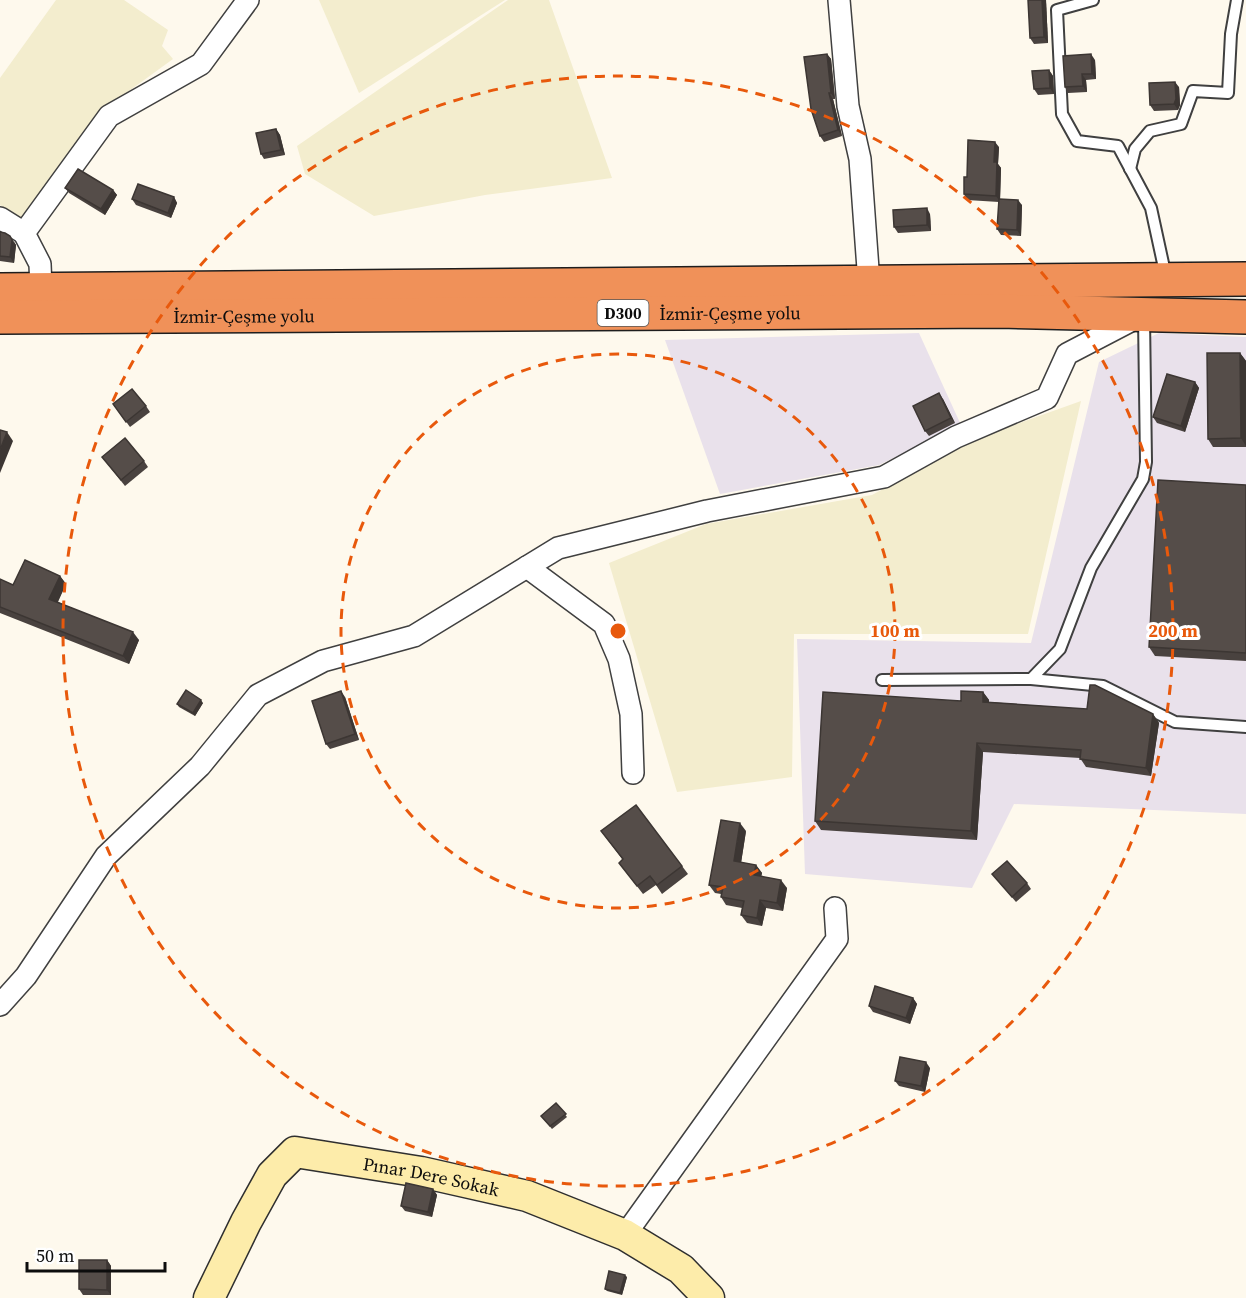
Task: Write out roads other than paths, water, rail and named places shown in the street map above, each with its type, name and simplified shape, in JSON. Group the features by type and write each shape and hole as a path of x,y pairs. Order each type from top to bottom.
{"highway":[{"name":"İzmir-Çeşme yolu","path":"0,290 1246,279"},
{"name":"İzmir-Çeşme yolu","path":"0,317 988,311 1246,317"}],"street":[{"path":"24,233 110,116 201,64 248,0"},
{"path":"839,0 848,106 860,159 869,283"},
{"path":"0,218 24,233 40,264 41,289"},
{"path":"0,1005 26,976 106,856 200,766 258,695 322,661 414,636 558,548 707,511 884,477 956,437 1047,398 1066,354 1144,314"},
{"path":"527,567 604,624 620,658 631,714 633,773"},
{"path":"625,1235 837,939 835,908"},
{"name":"Pınar Dere Sokak","path":"209,1298 246,1221 272,1175 295,1152 421,1172 527,1196 625,1235 681,1269 709,1298"}],"lane":[{"path":"1093,0 1057,10 1062,114 1077,141 1118,146 1151,208 1167,280"},
{"path":"1130,169 1135,149 1150,131 1181,124 1193,91 1228,93 1237,0"},
{"path":"1031,679 1059,649 1091,568 1143,479 1146,462 1144,314"},
{"path":"882,680 1031,679 1103,686 1174,722 1246,727"}]}
